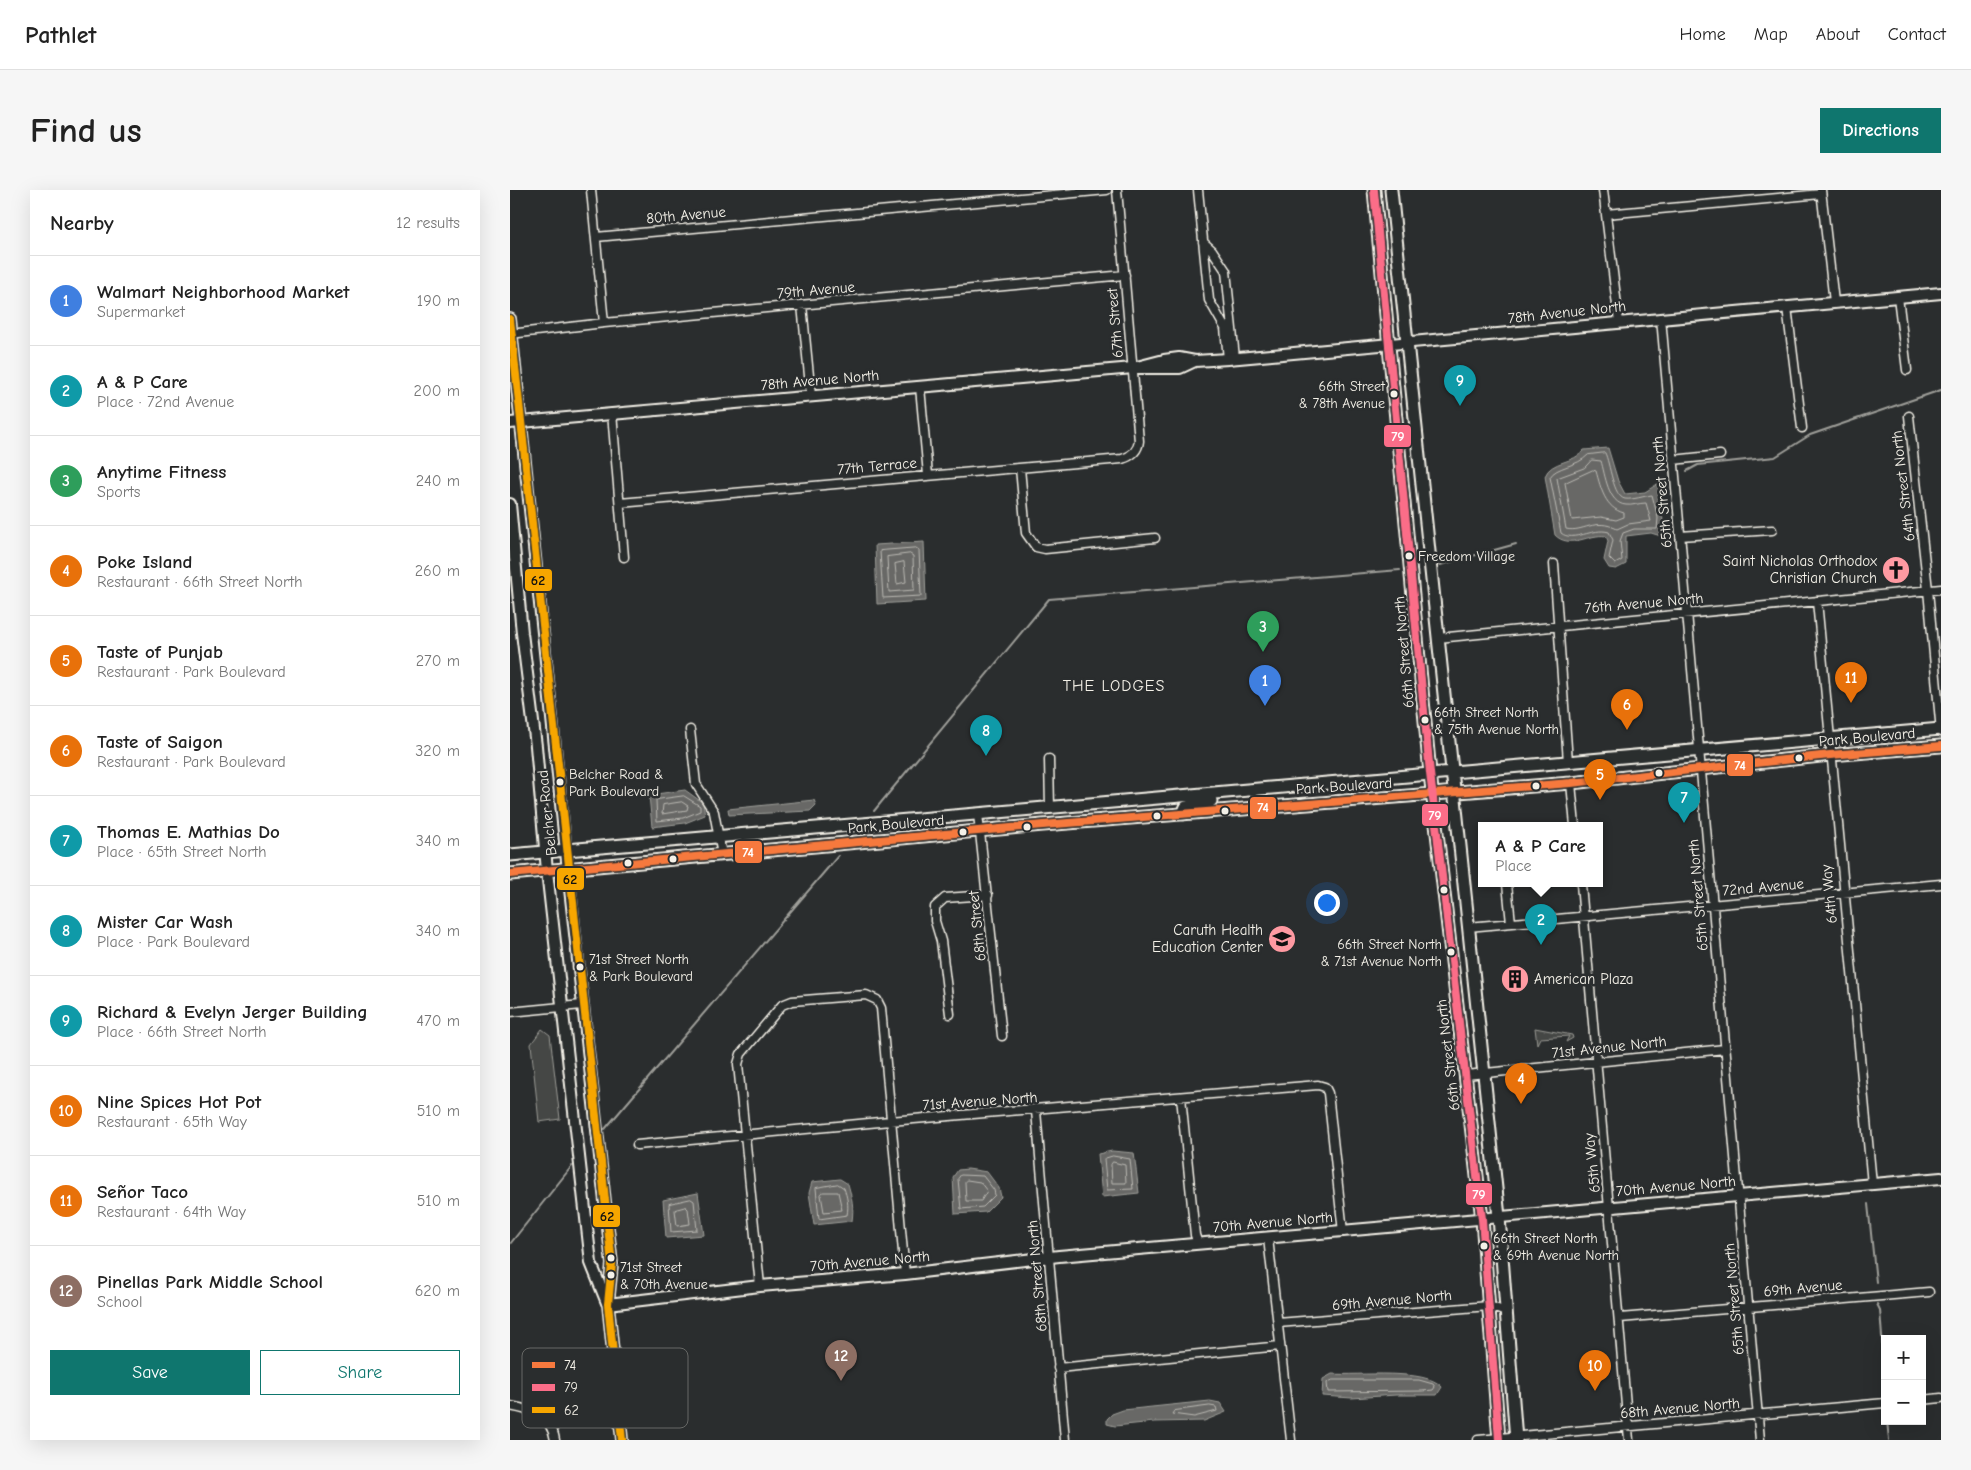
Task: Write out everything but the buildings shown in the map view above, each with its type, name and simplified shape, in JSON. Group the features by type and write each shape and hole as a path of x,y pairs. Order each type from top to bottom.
{"main road":[{"name":"66th Street North","path":"1374,190 1430,773 1482,1219 1499,1439"},
{"path":"1390,190 1499,1217 1516,1438"},
{"name":"Park Boulevard","path":"510,855 1828,738 1941,730"},
{"name":"Park Boulevard","path":"510,874 1183,814 1571,783 1830,755 1941,746"},
{"path":"1183,814 1186,807 1196,803 1224,800 1232,797 1237,791"}],"street":[{"path":"591,190 604,323"},
{"name":"80th Avenue","path":"596,237 1107,190"},
{"name":"67th Street","path":"1117,190 1139,441 1134,453"},
{"path":"1198,190 1209,300 1225,328 1232,358"},
{"path":"1603,190 1619,322"},
{"path":"1606,214 1821,192 1834,302"},
{"path":"1203,242 1212,250 1226,271 1232,358"},
{"name":"79th Avenue","path":"511,333 1125,275"},
{"name":"78th Avenue North","path":"515,423 1133,368 1179,358 1195,361 1232,358 1941,293"},
{"path":"1898,297 1906,370"},
{"path":"802,305 811,396"},
{"path":"1787,307 1802,428"},
{"name":"Belcher Road","path":"510,318 515,423 566,851 612,1264 608,1304 613,1348"},
{"name":"65th Street North","path":"1661,318 1760,1440"},
{"path":"920,387 928,475"},
{"path":"612,413 624,557"},
{"name":"64th Street North","path":"1908,416 1928,590 1941,730"},
{"name":"77th Terrace","path":"620,503 1122,459 1134,453"},
{"path":"1673,460 1720,455"},
{"path":"1020,468 1026,533 1036,547 1046,549 1155,538"},
{"name":"Belcher Road","path":"510,504 547,871 591,1262 608,1304"},
{"path":"1680,536 1772,530"},
{"path":"1554,564 1568,762"},
{"name":"76th Avenue North","path":"1438,638 1686,612 1817,602 1941,589"},
{"name":"64th Way","path":"1817,602 1828,738 1872,1184"},
{"path":"690,730 696,784 714,812 722,855"},
{"path":"1049,759 1050,808"},
{"path":"1571,783 1576,822"},
{"name":"68th Street","path":"978,814 1002,1036"},
{"name":"72nd Avenue","path":"1468,927 1941,884"},
{"path":"1507,887 1511,923"},
{"name":"65th Way","path":"1581,887 1596,1062 1611,1207 1629,1440"},
{"path":"950,1014 941,941 935,921 935,907 944,898 988,895"},
{"path":"760,1286 738,1064 741,1054 782,1005 792,1002 866,995 877,1000 881,1008 884,1058 905,1274"},
{"path":"510,1012 582,1005"},
{"name":"71st Avenue North","path":"1466,1075 1725,1049"},
{"name":"71st Avenue North","path":"637,1146 890,1121 1036,1111 1318,1085 1325,1087 1343,1232"},
{"path":"1181,1097 1195,1235 1198,1244"},
{"name":"68th Street North","path":"1036,1111 1065,1440"},
{"name":"70th Avenue North","path":"608,1304 760,1286 905,1274 1049,1257 1941,1178"},
{"path":"1268,1238 1291,1440"},
{"name":"69th Avenue","path":"1620,1318 1929,1292"},
{"name":"69th Avenue North","path":"1278,1323 1489,1306 1506,1312"},
{"path":"1058,1368 1280,1346"},
{"path":"1926,1400 1941,1398"},
{"name":"68th Avenue North","path":"1478,1440 1881,1403"}],"shaded area":[{"path":"1535,1028 1572,1035 1573,1038 1566,1042 1569,1036 1540,1038 1537,1044"},
{"path":"542,1029 550,1035 560,1119 539,1122 531,1044"}],"water":[{"path":"1608,448 1618,481 1625,494 1645,492 1659,483 1663,494 1659,496 1659,501 1665,527 1664,537 1651,533 1626,536 1626,564 1616,569 1609,568 1604,560 1608,541 1606,536 1567,541 1555,535 1545,476 1552,467 1575,458 1584,450"},
{"path":"924,542 926,601 877,604 875,545"},
{"path":"685,790 703,803 705,815 685,823 652,827 649,795"},
{"path":"814,800 816,805 810,811 729,815 728,809"},
{"path":"1112,1151 1134,1153 1139,1193 1102,1197 1098,1154"},
{"path":"968,1169 987,1172 999,1188 1001,1197 986,1212 955,1214 953,1177 958,1170"},
{"path":"840,1179 848,1184 853,1211 852,1221 814,1225 809,1193 812,1182"},
{"path":"698,1193 704,1235 666,1238 663,1200"},
{"path":"1332,1374 1407,1375 1434,1381 1442,1387 1437,1395 1352,1398 1322,1396 1323,1379"},
{"path":"1210,1401 1220,1403 1226,1412 1204,1421 1154,1422 1115,1426 1107,1424 1107,1419 1112,1414 1123,1410"}],"waterway":[{"path":"1687,471 1698,465 1775,457 1810,435 1941,390"},
{"path":"1440,565 1516,544"},
{"path":"874,811 1049,599 1400,570"},
{"path":"605,1129 838,856"},
{"path":"510,1244 572,1166"},
{"path":"1868,1204 1876,1282"},
{"path":"1877,1304 1880,1310 1882,1335"},
{"path":"1887,1425 1889,1440"}],"transit line":[{"name":"79","path":"1374,190 1430,773 1482,1219 1499,1440"},
{"name":"62","path":"510,319 612,1264 608,1304 613,1348"},
{"name":"74","path":"510,874 1043,825 1571,783 1830,755 1941,746"},
{"name":"62","path":"621,1428 622,1440"}],"place":[{"name":"66th Street & 78th Avenue","path":"1394,394"},
{"name":"Richard & Evelyn Jerger Building","path":"1460,406"},
{"name":"Freedom Village","path":"1409,556"},
{"name":"Saint Nicholas Orthodox Christian Church","path":"1896,570"},
{"name":"Anytime Fitness","path":"1263,652"},
{"name":"Señor Taco","path":"1851,703"},
{"name":"Walmart Neighborhood Market","path":"1265,706"},
{"name":"66th Street North & 75th Avenue North","path":"1425,720"},
{"name":"Taste of Saigon","path":"1627,730"},
{"name":"Mister Car Wash","path":"986,756"},
{"name":"Belcher Road & Park Boulevard","path":"560,782"},
{"name":"Taste of Punjab","path":"1600,800"},
{"name":"Thomas E. Mathias Do","path":"1684,823"},
{"name":"Caruth Health Education Center","path":"1282,939"},
{"name":"A & P Care","path":"1541,945"},
{"name":"66th Street North & 71st Avenue North","path":"1451,952"},
{"name":"71st Street North & Park Boulevard","path":"580,967"},
{"name":"American Plaza","path":"1515,979"},
{"name":"Poke Island","path":"1521,1104"},
{"name":"66th Street North & 69th Avenue North","path":"1484,1246"},
{"name":"71st Street & 70th Avenue","path":"611,1275"},
{"name":"Pinellas Park Middle School","path":"841,1381"},
{"name":"Nine Spices Hot Pot","path":"1595,1391"}],"district":[{"name":"THE LODGES","path":"1114,686"}]}
